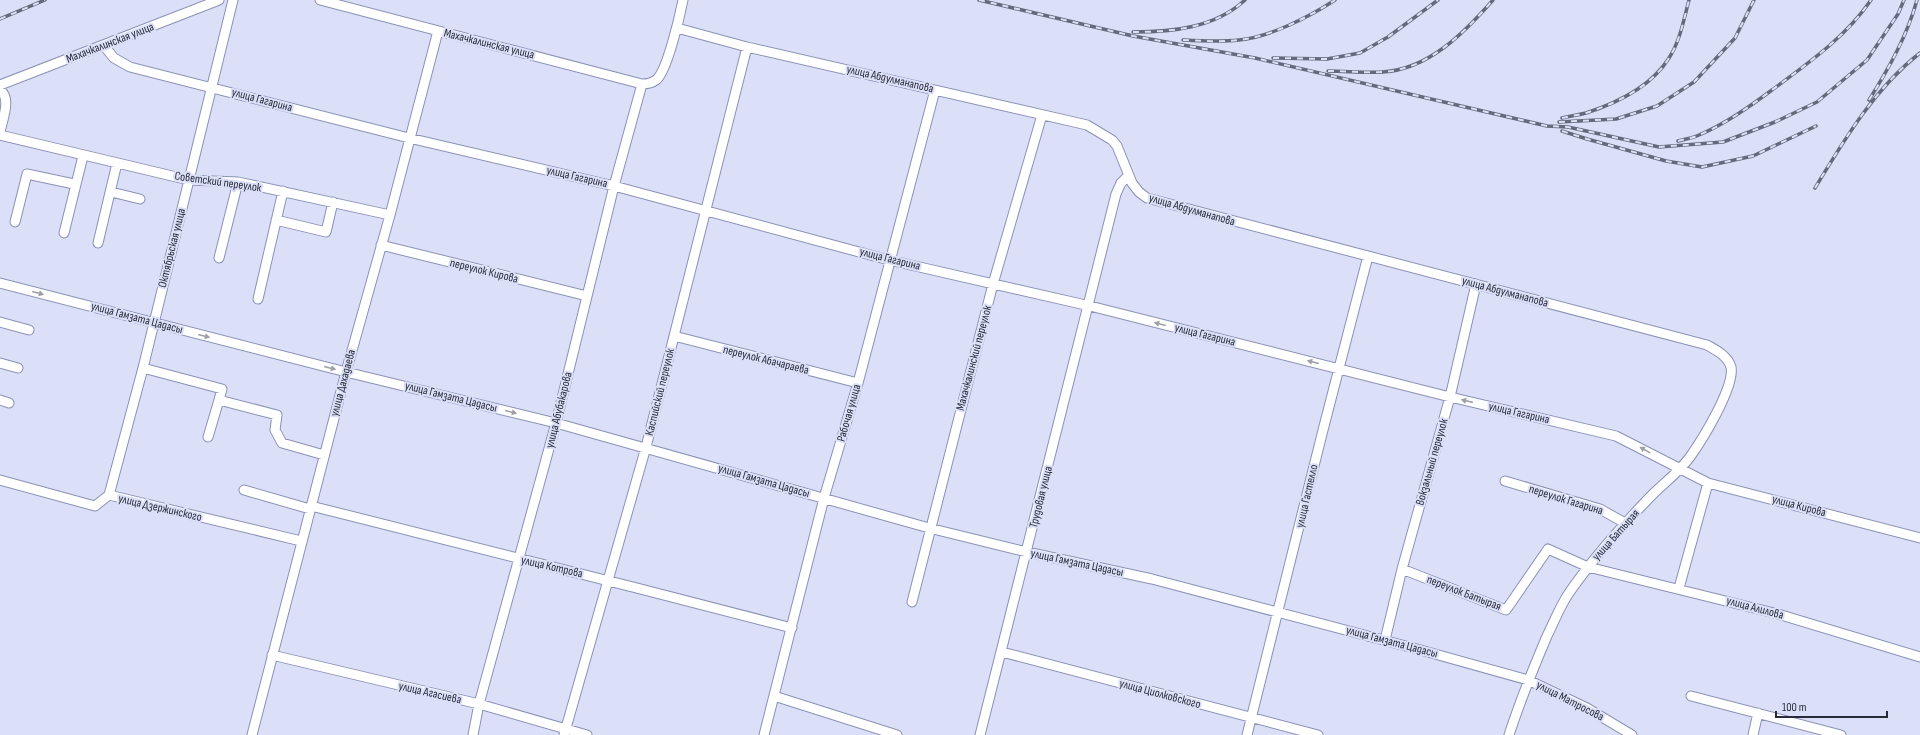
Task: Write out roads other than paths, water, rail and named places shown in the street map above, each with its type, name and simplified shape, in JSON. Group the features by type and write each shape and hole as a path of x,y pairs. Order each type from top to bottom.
{"street":[{"name":"Махачкалинская улица","path":"0,85 104,46 219,0"},
{"name":"Октябрьская улица","path":"109,496 143,368 233,0"},
{"name":"Махачкалинская улица","path":"320,0 642,84"},
{"path":"642,84 649,84 657,79 664,68 683,0"},
{"name":"улица Абдулманапова","path":"676,28 747,47 1087,125 1112,140 1117,146 1128,176 1138,192 1147,198 1707,345 1717,350"},
{"name":"улица Дахадаева","path":"252,735 324,455 438,31"},
{"name":"улица Гагарина","path":"104,46 114,58 123,64 409,138 614,186 706,212 889,260 1090,306 1450,397 1616,436 1641,447 1680,469"},
{"name":"Каспийский переулок","path":"565,732 646,447 747,47"},
{"name":"улица Абубакарова","path":"473,735 479,704 556,423 614,186 642,84"},
{"path":"0,90 4,92 6,101 0,134"},
{"name":"Рабочая улица","path":"764,735 824,498 858,383 889,260 935,90"},
{"name":"Махачкалинский переулок","path":"912,602 929,528 993,284 1042,115"},
{"name":"Советский переулок","path":"0,134 83,156 189,180 238,182 390,214"},
{"path":"64,233 74,184 83,156"},
{"path":"98,243 117,163"},
{"path":"14,222 27,174 74,184"},
{"name":"Трудовая улица","path":"980,735 1071,372 1090,306 1116,194 1120,184 1128,176"},
{"path":"219,258 238,182"},
{"path":"258,299 283,191"},
{"path":"111,192 140,199"},
{"path":"276,220 326,232 333,202"},
{"name":"переулок Кирова","path":"381,245 587,296"},
{"name":"улица Гастелло","path":"1247,735 1279,611 1338,368 1368,256"},
{"name":"улица Гамзата Цадасы","path":"0,283 346,372 556,423 646,447 929,528 1027,552 1152,579 1279,611 1528,680"},
{"name":"Вокзальный переулок","path":"1385,640 1402,569 1450,397 1476,284"},
{"path":"0,322 29,330"},
{"name":"переулок Абачараева","path":"674,336 858,383"},
{"name":"улица Батырая","path":"1509,735 1528,680 1558,612 1568,594 1588,567 1626,523 1680,469 1689,458 1710,424 1727,391 1731,367 1717,350"},
{"path":"0,363 18,368"},
{"path":"143,368 222,389 208,437"},
{"path":"219,400 277,415 274,430 282,443 324,455"},
{"name":"улица Кирова","path":"1680,469 1708,482 1920,538"},
{"name":"улица Дзержинского","path":"0,480 95,506 109,496 302,541"},
{"name":"переулок Гагарина","path":"1505,481 1600,509 1626,523"},
{"path":"1679,588 1708,482"},
{"name":"улица Котрова","path":"244,490 311,508 608,580 792,628"},
{"name":"переулок Батырая","path":"1402,569 1506,610 1548,548 1588,567"},
{"name":"улица Алилова","path":"1588,567 1679,588 1778,614 1920,657"},
{"name":"улица Циолковского","path":"1002,652 1318,735"},
{"name":"улица Агасиева","path":"272,655 479,704 565,732 588,735"},
{"name":"улица Матросова","path":"1528,680 1586,708 1632,735"},
{"path":"774,696 897,735"},
{"path":"1691,696 1841,735"},
{"path":"1752,735 1758,714"}],"railway":[{"path":"0,19 45,0"},
{"path":"979,0 1133,36 1255,58 1547,126 1568,127 1659,147 1723,142 1775,122 1817,102 1867,60 1898,14 1904,0"},
{"path":"1133,32 1178,29 1207,22 1220,17 1245,0"},
{"path":"1183,40 1232,41 1263,35 1289,25 1335,0"},
{"path":"1273,58 1327,59 1360,53 1388,37 1438,0"},
{"path":"1328,71 1383,72 1416,64 1430,57 1458,36 1493,0"},
{"path":"1562,118 1586,113 1610,104 1632,93 1653,77 1662,68 1673,51 1681,30 1689,0"},
{"path":"1559,122 1616,119 1657,106 1694,82 1735,38 1754,0"},
{"path":"1678,141 1697,136 1737,115 1812,60 1838,38 1871,0"},
{"path":"1869,100 1897,52 1917,0"},
{"path":"1815,188 1849,133 1875,98 1889,82 1920,53"},
{"path":"1562,131 1666,161 1702,167 1753,156 1816,126"}]}
